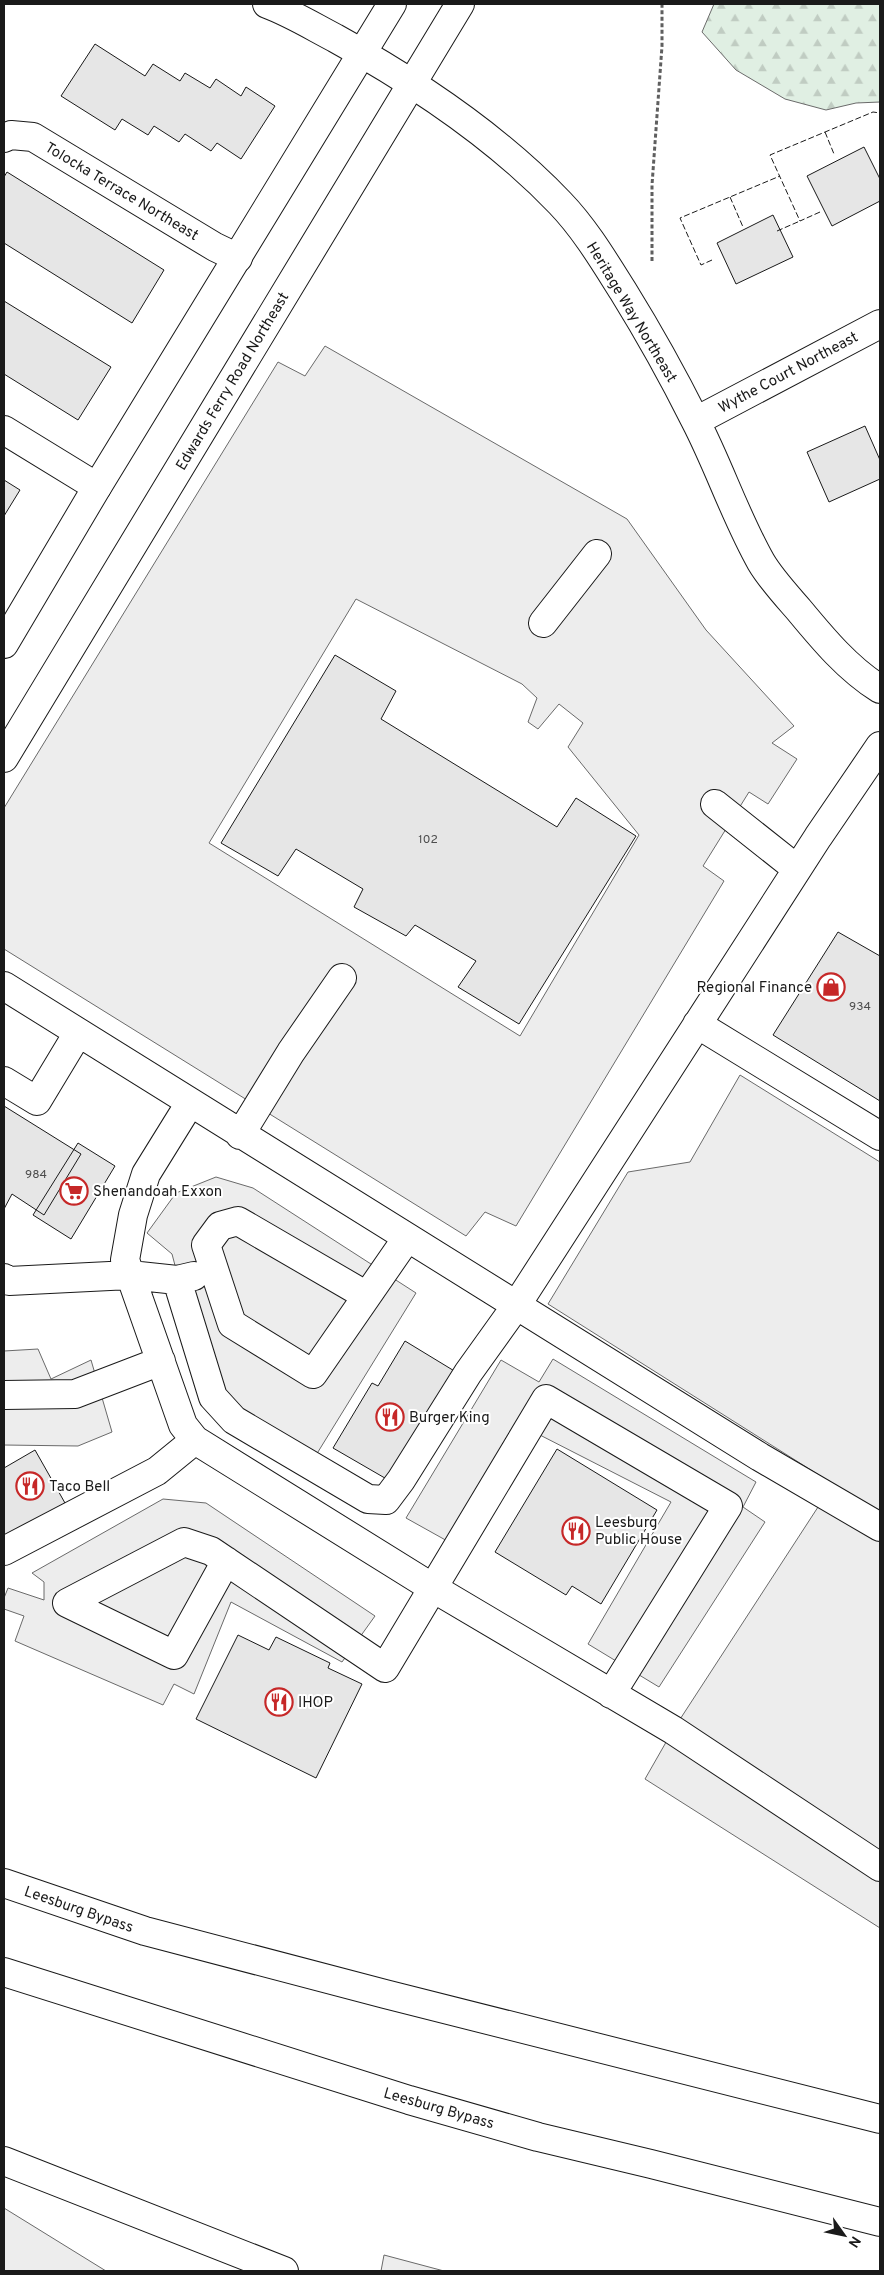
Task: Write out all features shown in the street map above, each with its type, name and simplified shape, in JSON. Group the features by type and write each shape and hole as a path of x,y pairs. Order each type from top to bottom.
{"main road":[{"path":"4,644 97,486 392,4"},
{"name":"Edwards Ferry Road Northeast","path":"4,758 460,4"},
{"name":"Heritage Way Northeast","path":"281,6 411,84 500,148 560,203 597,249 653,340 696,421 738,515 762,563 778,586 819,634 848,664 880,689"},
{"name":"Tolocka Terrace Northeast","path":"4,138 11,135 33,137 215,247 238,258"},
{"name":"Wythe Court Northeast","path":"696,421 880,324"},
{"path":"4,430 97,486"},
{"path":"543,623 597,554"},
{"path":"177,1280 213,1397 234,1420 368,1499 386,1500 401,1480 468,1373 516,1306 797,869 880,746"},
{"path":"715,804 797,869"},
{"path":"240,1135 291,1052 342,978"},
{"path":"4,986 240,1135 760,1457 880,1527"},
{"path":"697,1024 880,1136"},
{"path":"4,1081 37,1101 78,1033"},
{"path":"190,1103 146,1174 133,1215 125,1260 183,1425 195,1440 433,1588 673,1730 880,1868"},
{"path":"368,1296 238,1221 220,1226 206,1245 232,1324 313,1374 368,1296 407,1238"},
{"path":"5,1281 130,1275 177,1280 215,1271"},
{"path":"4,1395 75,1394 161,1361"},
{"path":"226,1561 174,1655 67,1603 184,1542 211,1551 226,1561 385,1668 546,1399 728,1506 611,1694"},
{"path":"4,1552 157,1472 195,1440"},
{"name":"Leesburg Bypass","path":"4,1883 155,1934 880,2119"},
{"name":"Leesburg Bypass","path":"4,1972 409,2100 529,2135 880,2222"},
{"path":"4,2161 284,2271"}],"path":[{"path":"652,260 652,185 662,46 662,4"}],"green space":[{"path":"714,4 880,4 880,102 856,103 826,110 785,99 736,70 702,32"}],"shaded area":[{"path":"325,346 627,519 706,630 794,726 772,743 797,759 768,804 749,792 703,866 724,881 516,1226 485,1212 466,1236 4,949 4,808 278,362 305,376","holes":["356,599 522,684 537,698 528,722 538,729 559,704 583,723 568,747 639,835 520,1036 209,843"]},
{"path":"740,1075 880,1162 880,1928 645,1779 673,1730 833,1484 548,1304 628,1172 690,1162"},
{"path":"216,1177 253,1188 416,1293 313,1460 210,1398 172,1254 147,1233 176,1193"},
{"path":"38,1349 51,1379 91,1360 112,1432 78,1446 4,1445 4,1351"},
{"path":"553,1359 756,1482 743,1507 765,1522 659,1687 588,1644 671,1502 536,1433 467,1552 406,1518 501,1360 539,1382"},
{"path":"163,1499 206,1503 375,1616 342,1662 231,1602 194,1694 174,1684 163,1705 15,1641 24,1616 4,1609 4,1598 8,1588 44,1600 44,1582 32,1573"},
{"path":"4,2208 106,2271 4,2271"},
{"path":"384,2255 444,2271 381,2271"}],"building":[{"path":"95,44 145,76 153,64 180,81 185,73 210,88 216,79 241,96 246,87 275,106 241,159 217,143 211,151 185,134 179,142 154,126 148,135 122,119 115,130 61,96"},
{"path":"864,147 880,179 880,201 832,226 807,176"},
{"path":"7,172 164,270 132,323 4,243 4,177"},
{"path":"773,215 793,257 736,284 717,243"},
{"path":"4,301 111,367 78,420 4,374"},
{"path":"865,426 880,460 880,479 829,502 807,452"},
{"path":"4,480 20,490 4,516"},
{"path":"335,655 396,691 381,719 557,827 576,798 636,836 519,1024 458,987 476,961 415,925 406,936 354,907 363,889 296,849 278,876 221,843"},
{"path":"838,932 880,956 880,1101 773,1035"},
{"path":"4,1106 81,1154 44,1215 12,1194 4,1209"},
{"name":"Shenandoah Exxon","path":"78,1143 115,1166 71,1239 33,1215"},
{"name":"Burger King","path":"405,1341 456,1372 390,1481 333,1448 372,1383 378,1386"},
{"name":"Leesburg Public House","path":"557,1449 657,1510 601,1604 572,1586 566,1595 495,1552"},
{"name":"Taco Bell","path":"35,1450 65,1503 4,1539 4,1468"},
{"name":"IHOP","path":"238,1635 269,1650 276,1637 330,1663 328,1668 362,1684 316,1778 196,1719"}],"fence":[{"path":"820,212 800,221 770,155 873,112 880,113"},
{"path":"825,132 834,154"},
{"path":"712,260 701,265 680,218 780,176"},
{"path":"730,197 743,227"},
{"path":"777,231 800,221"}],"place":[{"name":"Regional Finance","path":"831,987"},
{"name":"Shenandoah Exxon","path":"74,1191"},
{"name":"Burger King","path":"390,1417"},
{"name":"Taco Bell","path":"30,1486"},
{"name":"Leesburg Public House","path":"576,1531"},
{"name":"IHOP","path":"279,1702"}]}
